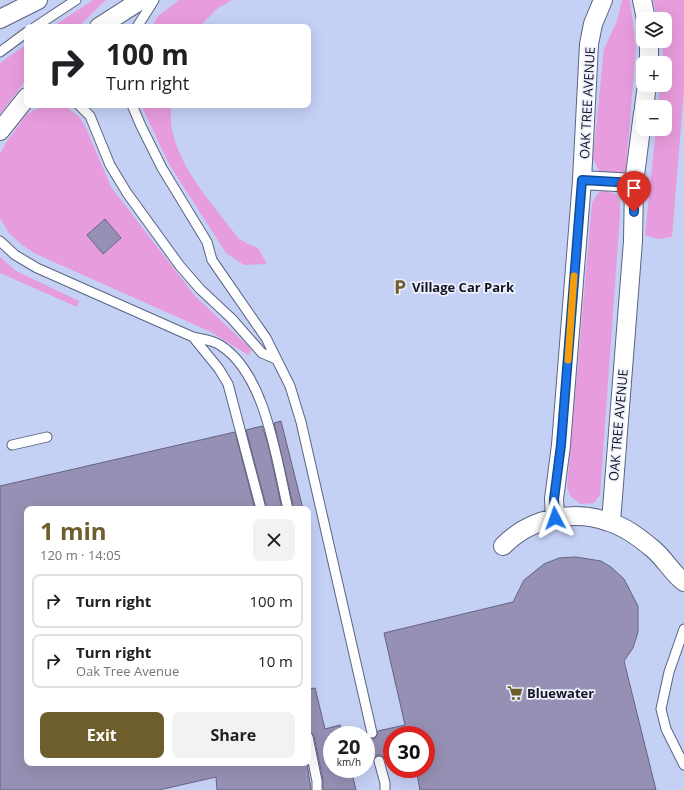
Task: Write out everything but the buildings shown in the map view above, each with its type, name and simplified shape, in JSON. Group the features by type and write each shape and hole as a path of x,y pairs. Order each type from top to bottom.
{"street":[{"path":"0,19 38,0"},
{"path":"104,24 141,0"},
{"name":"OAK TREE AVENUE","path":"555,518 554,499 561,445 582,180 589,44 593,24 603,0"},
{"path":"642,0 645,12"},
{"path":"0,131 24,101"},
{"name":"OAK TREE AVENUE","path":"611,522 633,241 634,183 640,136"},
{"path":"582,180 634,183"},
{"path":"503,546 523,530 542,522 555,518 581,516 611,522 633,534 655,551 684,582"}],"lane":[{"path":"40,24 76,0"},
{"path":"139,24 154,0"},
{"path":"0,52 24,34"},
{"path":"82,108 90,116 110,165 127,193 180,266 200,289 232,320 262,353 276,359"},
{"path":"133,108 162,168 206,242 212,260 266,338 297,404 371,726"},
{"path":"0,241 15,255 37,268 193,337 218,344 225,349 239,363 256,389 267,420 287,506"},
{"path":"193,337 219,369 228,384 260,506"},
{"path":"12,445 47,437"},
{"path":"684,629 669,672 661,709 666,729 684,765"},
{"path":"311,750 318,781 317,790"},
{"path":"379,760 386,783 385,790"}],"shaded area":[{"path":"93,0 106,0 81,24 57,24"},
{"path":"179,0 232,0 218,8 202,24 154,24 158,16"},
{"path":"622,0 630,0 636,48 625,178 601,175 593,158 604,49 617,21"},
{"path":"653,0 684,0 684,89 672,237 658,239 645,235 655,136 672,136 672,100 659,100 659,92 672,92 672,56 663,56 662,48 672,48 672,12 656,12"},
{"path":"24,46 24,83 0,114 0,63"},
{"path":"40,108 68,108 80,118 86,128 111,187 195,296 249,347 251,351 248,355 211,332 36,254 22,245 9,233 0,218 0,154 26,115","holes":["105,219 121,238 103,254 87,235"]},
{"path":"142,108 171,108 171,123 176,144 190,173 238,238 258,248 267,264 244,265 226,253 169,164"},
{"path":"605,190 617,195 620,202 620,215 600,495 594,503 581,504 571,497 567,488 592,203 598,193"},
{"path":"0,257 16,271 79,301 77,307 0,273"}],"slow traffic":[{"path":"568,360 574,276"}],"place":[{"name":"Village Car Park","path":"400,287"},
{"name":"Bluewater","path":"515,693"}],"route":[{"path":"555,518 554,493 561,445 582,180 634,183 634,212"}]}
